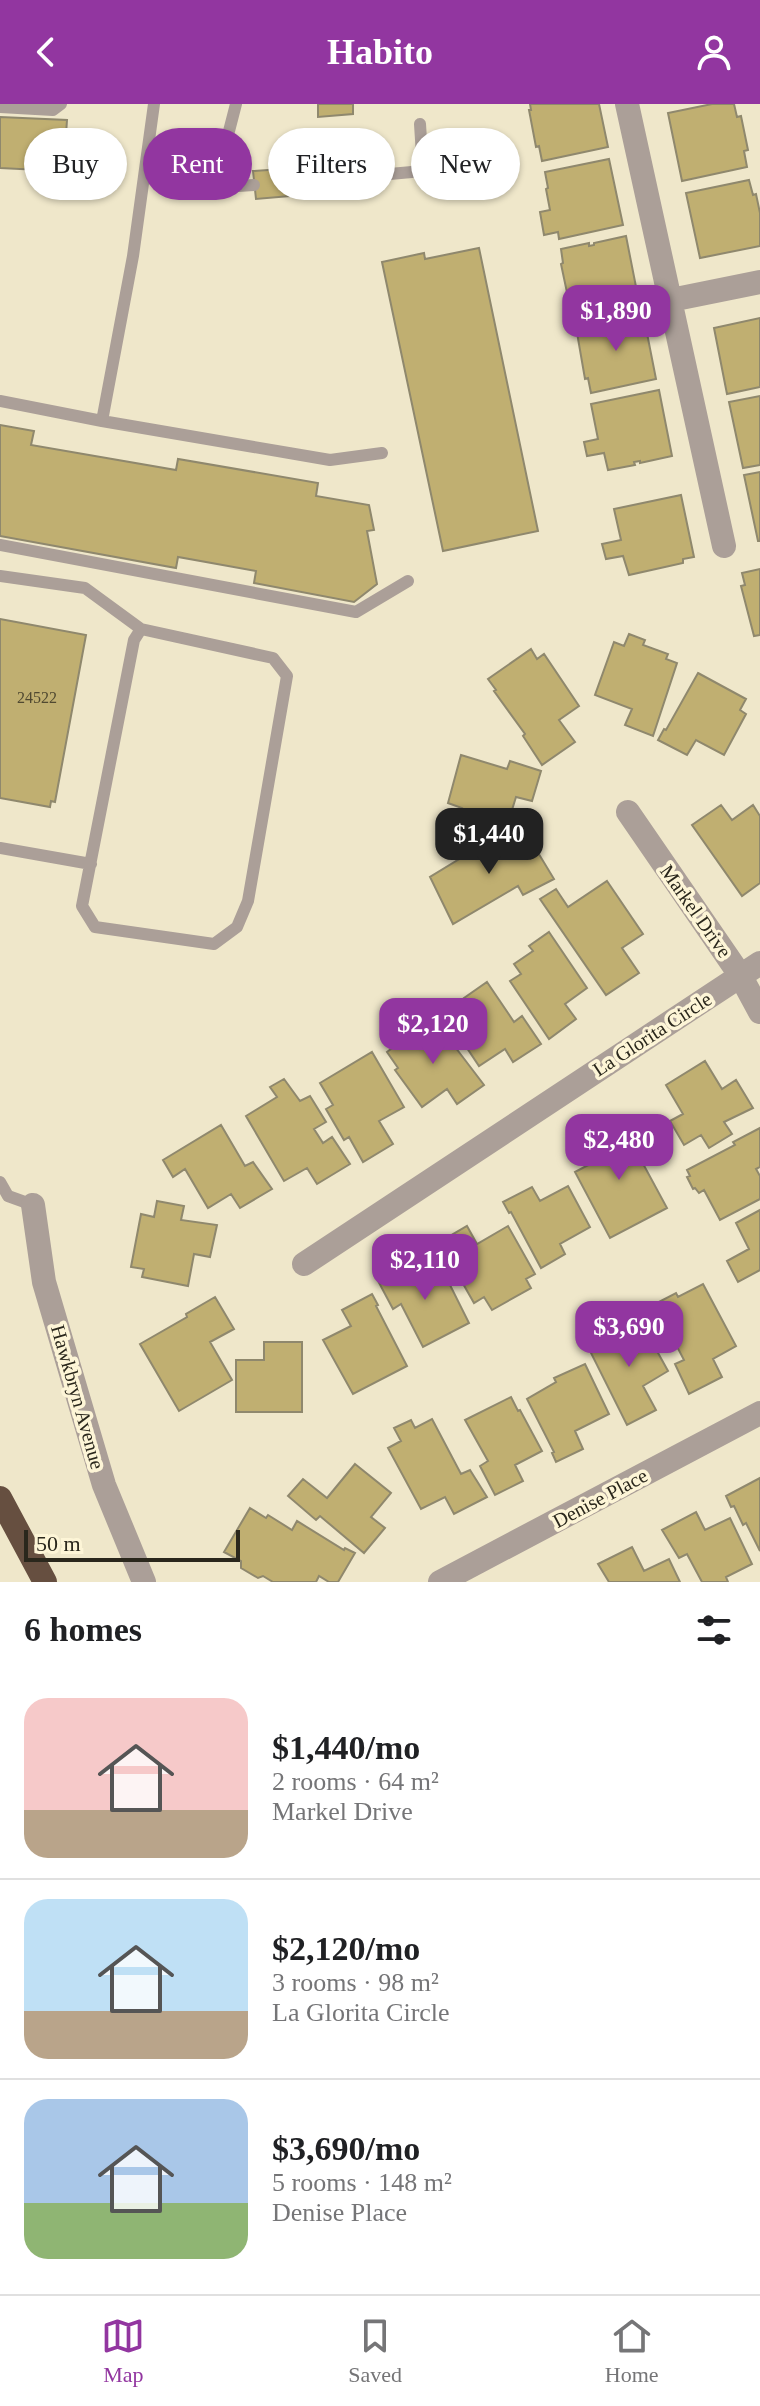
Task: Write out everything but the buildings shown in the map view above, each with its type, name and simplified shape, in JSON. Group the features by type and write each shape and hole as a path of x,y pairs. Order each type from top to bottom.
{"highway":[{"path":"0,1498 45,1582"}],"street":[{"path":"627,104 724,546"},
{"path":"671,300 760,282"},
{"name":"Markel Drive","path":"628,812 750,969 760,1012"},
{"name":"La Glorita Circle","path":"304,1264 750,969"},
{"name":"Hawkbryn Avenue","path":"33,1205 44,1282 95,1456 144,1582"},
{"name":"Denise Place","path":"440,1582 760,1413"}],"lane":[{"path":"0,107 53,110 61,104"},
{"path":"102,421 133,256 154,104"},
{"path":"236,104 220,166 238,186 254,185"},
{"path":"395,174 423,171 420,124"},
{"path":"0,401 330,460 382,453"},
{"path":"0,545 356,612 408,581"},
{"path":"0,576 85,588 141,629 273,658 287,676 248,901 237,927 214,944 95,927 82,906 134,640 141,629"},
{"path":"0,848 91,864"},
{"path":"0,1182 8,1196 33,1205"}]}
